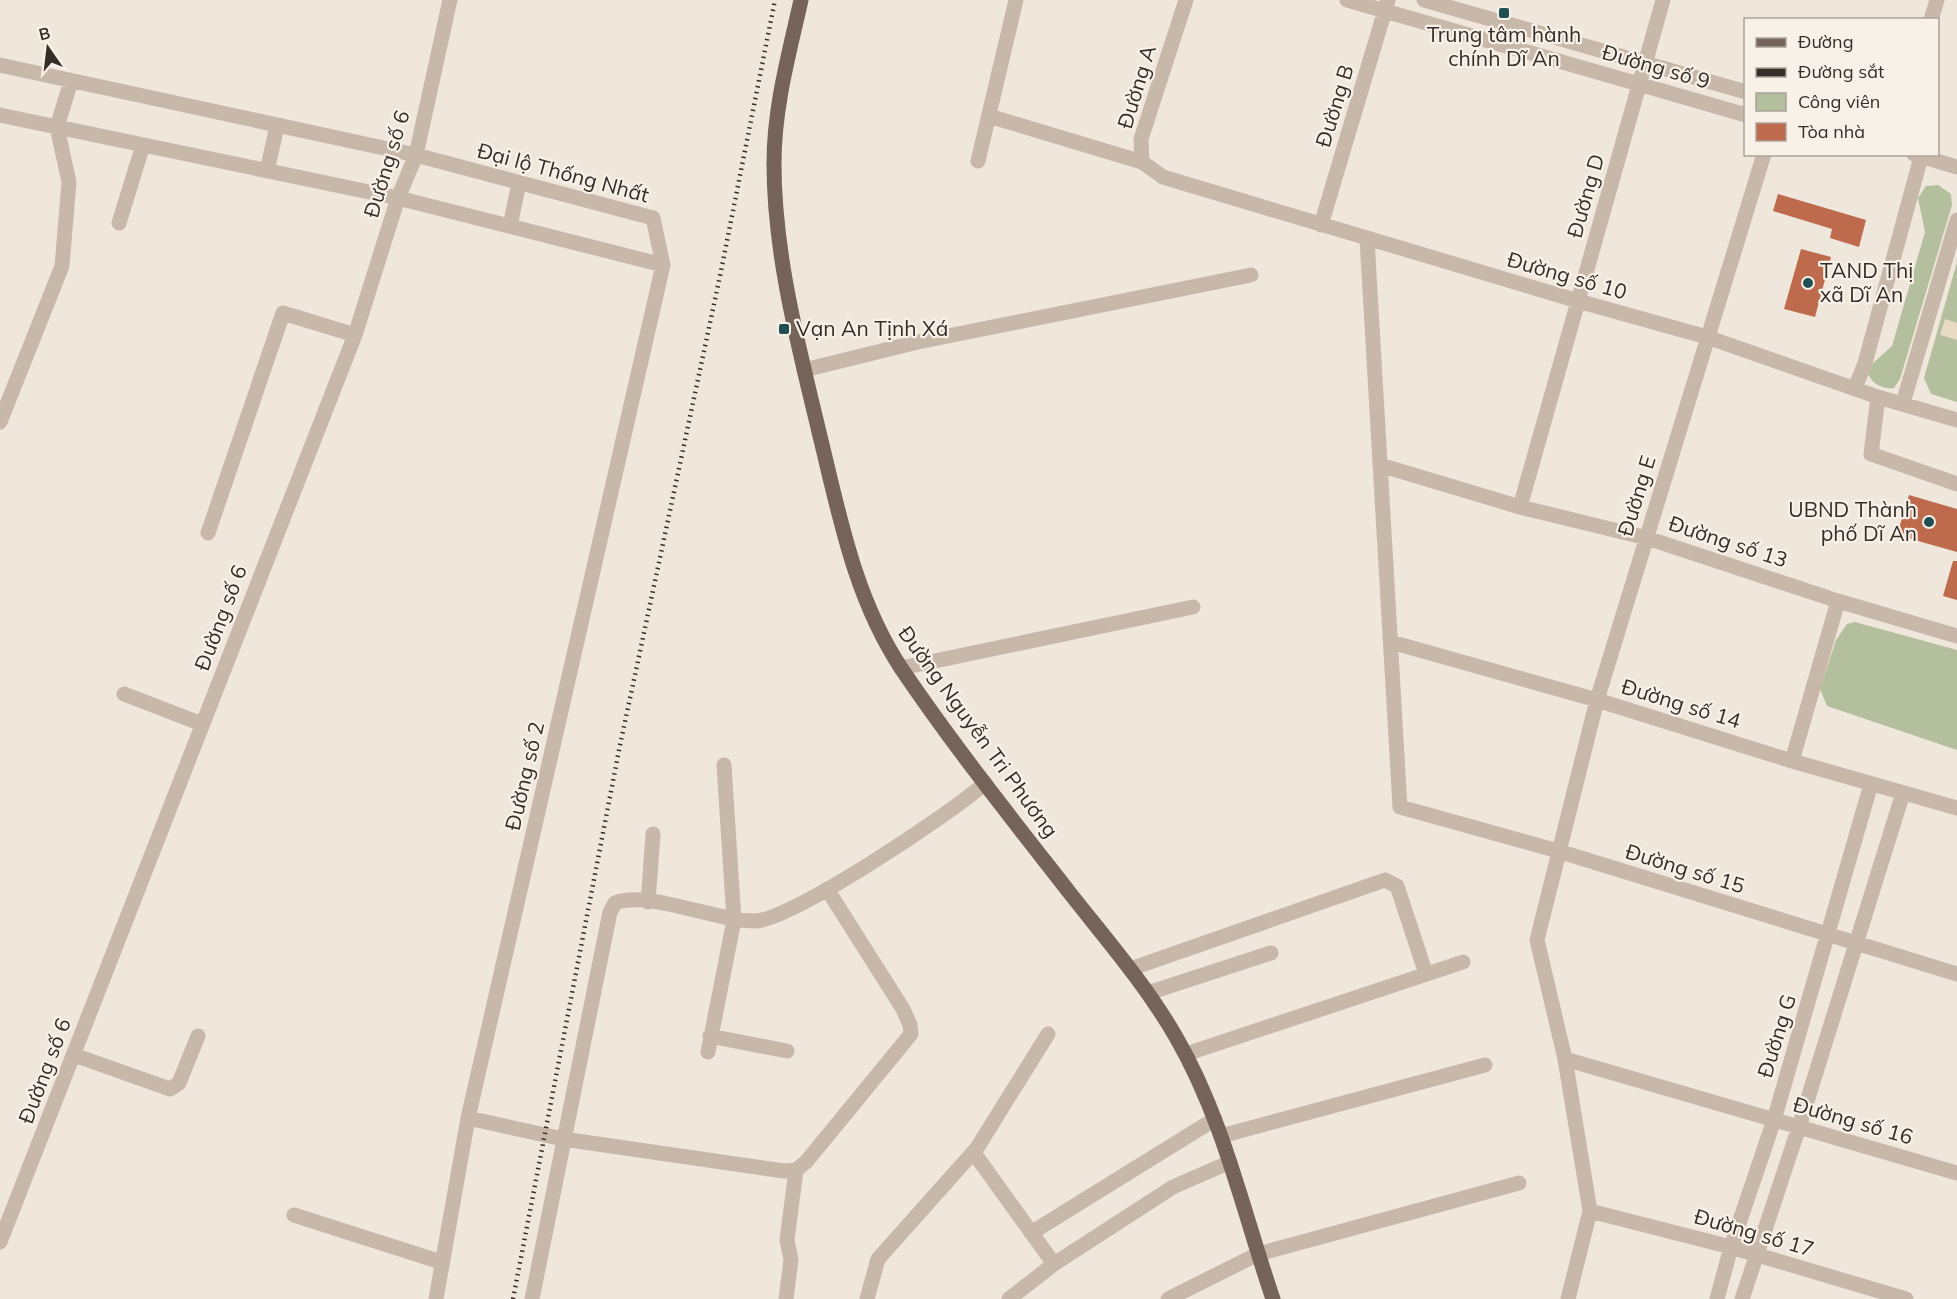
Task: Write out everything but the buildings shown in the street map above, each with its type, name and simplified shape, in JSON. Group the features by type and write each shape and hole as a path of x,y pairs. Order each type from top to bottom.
{"main road":[{"name":"Đường Nguyễn Tri Phương","path":"801,0 782,82 774,161 782,257 804,370 853,568 872,616 901,668 985,783 1148,993 1186,1054 1215,1119 1273,1299"}],"street":[{"name":"Đường số 6","path":"0,1242 355,334 399,198 416,156 450,0"},
{"path":"978,161 1016,0"},
{"name":"Đường A","path":"1163,177 1142,162 1141,139 1186,0"},
{"name":"Đường số 9","path":"1347,0 1387,5 1744,114"},
{"name":"Đường số 9","path":"1424,0 1744,91"},
{"name":"Đường D","path":"1520,507 1663,0"},
{"path":"1932,18 1937,0"},
{"name":"Đường B","path":"1321,225 1387,5"},
{"name":"Đại lộ Thống Nhất","path":"0,65 416,156 653,218 663,265"},
{"path":"0,422 62,266 69,182 57,127 71,81"},
{"path":"0,115 399,198 663,265"},
{"path":"989,116 1142,162"},
{"path":"267,171 277,126"},
{"path":"119,224 143,145"},
{"name":"Đường E","path":"1590,1211 1565,1059 1537,940 1597,700 1763,156"},
{"path":"1855,388 1865,363 1917,156 1952,162"},
{"name":"Đường số 10","path":"1163,177 1367,239 1707,337 1878,397 1957,420"},
{"path":"510,226 519,183"},
{"path":"1903,403 1957,220"},
{"path":"1367,239 1391,642"},
{"name":"Đường số 2","path":"436,1299 468,1118 663,265"},
{"path":"804,370 918,342 1251,275"},
{"path":"208,534 283,313 355,334"},
{"path":"1878,397 1871,454 1957,484"},
{"name":"Đường số 13","path":"1380,465 1520,507 1647,538 1838,601 1957,636"},
{"path":"1792,761 1838,601"},
{"path":"901,668 1193,607"},
{"name":"Đường số 14","path":"1391,642 1597,700 1792,761 1957,808"},
{"name":"Đường số 15","path":"1391,642 1400,807 1558,851 1957,974"},
{"path":"124,694 202,724"},
{"path":"708,1052 734,920 724,765"},
{"path":"532,1299 610,912 615,903 624,899 734,920 765,921 827,889 937,821 985,783"},
{"name":"Đường G","path":"1717,1299 1731,1246 1774,1120 1829,936 1871,784"},
{"path":"1742,1299 1755,1254 1799,1127 1903,793"},
{"path":"648,902 652,834"},
{"path":"1130,969 1385,880 1397,886 1426,974"},
{"path":"468,1118 563,1139 784,1171 796,1170 806,1162 910,1034 910,1025 903,1009 827,889"},
{"path":"1148,993 1271,953"},
{"path":"1186,1054 1463,962"},
{"path":"867,1299 870,1280 878,1259 974,1153 1048,1034"},
{"path":"74,1054 170,1089 179,1083 198,1036"},
{"path":"710,1036 787,1051"},
{"name":"Đường số 16","path":"1565,1059 1957,1173"},
{"path":"1221,1136 1485,1065"},
{"path":"1032,1233 1215,1119"},
{"path":"974,1153 1054,1264"},
{"path":"1009,1299 1054,1264 1173,1187 1230,1162"},
{"path":"786,1299 791,1260 787,1240 796,1170"},
{"path":"1168,1299 1258,1254 1519,1183"},
{"path":"1568,1299 1590,1211"},
{"name":"Đường số 17","path":"1590,1211 1731,1246 1906,1299"},
{"path":"294,1215 441,1262"}],"green space":[{"path":"1938,185 1951,194 1952,205 1900,379 1894,388 1882,387 1875,383 1868,373 1873,363 1892,346 1925,232 1918,198 1926,186"},
{"path":"1957,262 1957,402 1931,394 1924,378"},
{"path":"1855,622 1957,650 1957,750 1827,706 1820,689 1836,640 1847,624"}],"shaded area":[{"path":"1945,319 1957,323 1957,340 1940,335"}],"railway":[{"path":"513,1299 619,750 720,276 775,0"}],"place":[{"name":"Trung tâm hành chính Dĩ An","path":"1504,13"},
{"name":"TAND Thị xã Dĩ An","path":"1808,283"},
{"name":"Vạn An Tịnh Xá","path":"784,329"},
{"name":"UBND Thành phố Dĩ An","path":"1929,522"}]}
